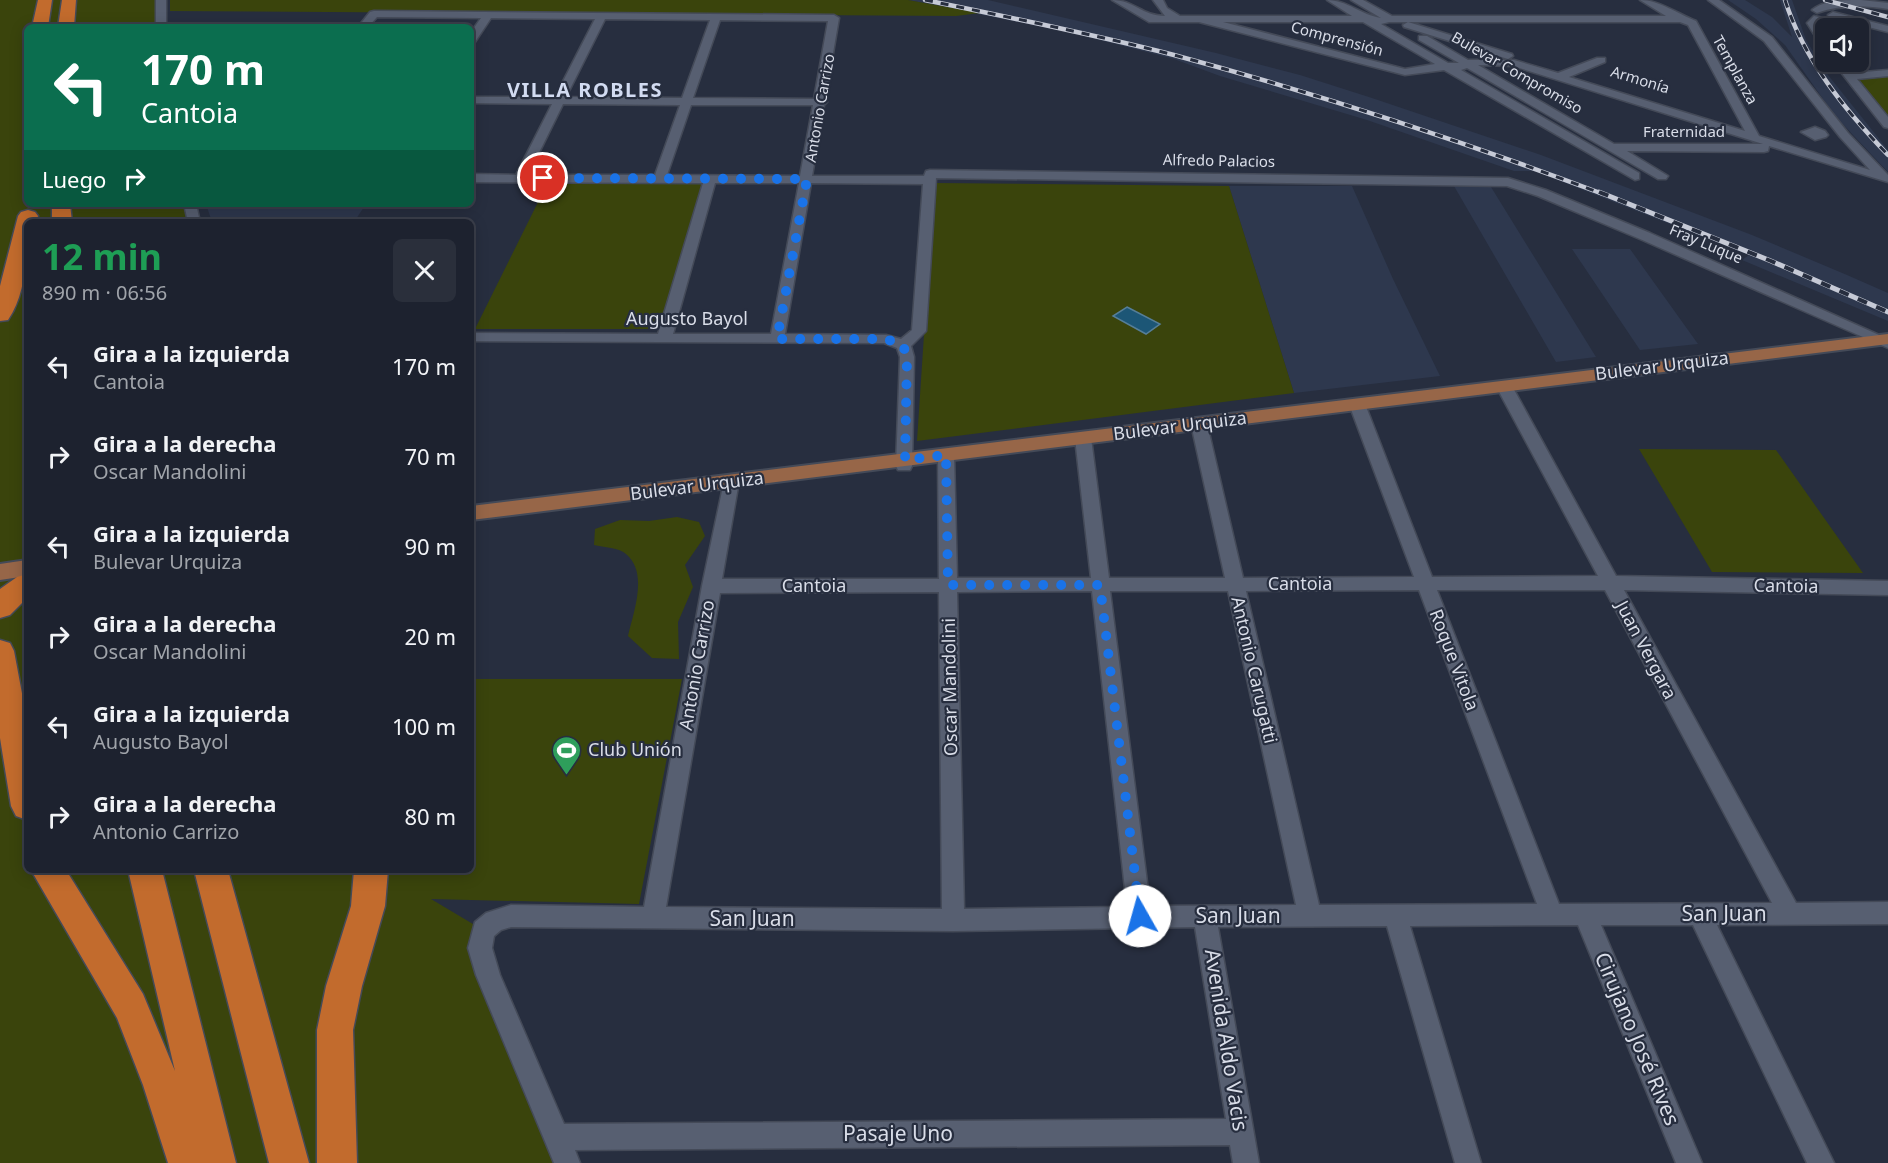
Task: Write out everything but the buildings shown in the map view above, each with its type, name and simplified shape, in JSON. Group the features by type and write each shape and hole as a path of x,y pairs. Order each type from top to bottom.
{"highway":[{"path":"41,24 45,0"},
{"path":"66,24 69,0"},
{"path":"0,315 9,291 24,230"},
{"path":"0,608 10,596 24,586"},
{"path":"0,651 24,789"},
{"path":"50,873 130,1007 162,1084 188,1163"},
{"path":"146,873 216,1163"},
{"path":"212,873 289,1163"},
{"path":"337,1163 335,1030 344,986 368,906 371,873"}],"main road":[{"name":"Bulevar Urquiza","path":"474,513 905,463 1886,342"},
{"name":"Bulevar Urquiza","path":"474,518 730,484"},
{"path":"0,572 24,568"}],"street":[{"path":"161,0 161,24"},
{"path":"1116,0 1149,19 1361,17 1381,21 1386,17 1673,16"},
{"path":"1158,0 1160,7 1174,17 1199,19 1361,17"},
{"name":"Bulevar Compromiso","path":"1332,0 1635,176"},
{"name":"Bulevar Compromiso","path":"1356,0 1662,176"},
{"path":"1645,0 1673,16 1684,19"},
{"path":"1713,0 1768,39 1844,135 1884,178"},
{"path":"1877,0 1888,6"},
{"path":"1815,18 1821,6 1833,2 1888,6"},
{"path":"366,24 374,14 716,16 660,178"},
{"path":"1818,14 1829,19 1833,15 1888,29"},
{"path":"474,36 488,15"},
{"path":"520,178 602,15"},
{"name":"Antonio Carrizo","path":"716,16 834,18 821,102 777,339"},
{"path":"1386,17 1684,19"},
{"name":"Armonía","path":"1386,17 1884,178"},
{"name":"Comprensión","path":"1199,19 1405,72 1446,66 1461,67 1468,63"},
{"name":"Templanza","path":"1684,19 1692,23 1754,136"},
{"path":"1562,75 1601,60"},
{"name":"Armonía","path":"1468,63 1514,63 1562,75"},
{"path":"1847,72 1888,125"},
{"path":"1850,76 1888,73"},
{"path":"474,100 821,102"},
{"path":"1822,134 1844,135"},
{"name":"Armonía","path":"1754,136 1784,148 1884,178"},
{"name":"Fraternidad","path":"1584,146 1784,148"},
{"path":"905,463 907,357 903,345 919,331 930,177"},
{"name":"Alfredo Palacios","path":"474,178 930,177 1508,182"},
{"path":"664,338 710,179"},
{"name":"Fray Luque","path":"1508,182 1542,193 1645,236 1886,342"},
{"name":"Augusto Bayol","path":"474,337 886,339 903,345"},
{"name":"Juan Vergara","path":"1505,389 1789,913"},
{"name":"Roque Vitola","path":"1358,407 1552,915"},
{"name":"Antonio Carugatti","path":"1199,427 1310,916"},
{"path":"1083,441 1140,916"},
{"name":"Oscar Mandolini","path":"946,458 953,920"},
{"name":"Antonio Carrizo","path":"653,919 730,484"},
{"name":"Cantoia","path":"711,586 1610,583 1888,588"},
{"name":"San Juan","path":"556,1137 488,975 480,948 483,930 494,921 512,916 953,920 1140,916 1888,913"},
{"name":"Cirujano José Rives","path":"1585,914 1689,1163"},
{"path":"1700,914 1821,1163"},
{"path":"1395,915 1468,1163"},
{"name":"Avenida Aldo Vacis","path":"1205,916 1246,1163"},
{"name":"Pasaje Uno","path":"556,1137 1241,1132"},
{"path":"556,1137 567,1163"}],"shaded area":[{"path":"908,0 988,0 1216,53 1300,75 1372,98 1541,155 1752,235 1847,275 1888,293 1888,321 1742,260 1749,255 1535,171 1514,171 1367,120 1220,76 1174,59 1073,33"},
{"path":"1728,0 1745,0 1772,17 1792,37 1780,0 1792,0 1806,40 1815,54 1815,72 1826,72 1888,150 1888,172 1835,116 1785,45 1756,19"},
{"path":"1229,186 1352,186 1393,279 1440,376 1294,393"},
{"path":"1454,186 1491,187 1596,357 1556,362"},
{"path":"207,207 364,207 356,219 211,219"},
{"path":"1572,249 1630,249 1698,344 1640,350"},
{"path":"1127,307 1160,324 1146,334 1113,316"}],"green space":[{"path":"0,0 161,0 161,24 24,24 24,207 191,207 193,219 24,219 24,873 474,873 474,679 682,679 639,904 431,899 483,930 567,1163 0,1163"},
{"path":"170,0 908,0 980,13 956,16 170,11"},
{"path":"1888,73 1888,125 1850,76"},
{"path":"934,183 1229,186 1294,393 917,441"},
{"path":"547,184 703,184 660,329 475,329"},
{"path":"1639,449 1776,450 1863,573 1712,572"},
{"path":"677,517 699,522 705,536 685,565 693,587 678,622 679,659 652,658 628,636 638,594 637,572 633,562 620,550 594,545 595,529 620,520 649,521"}],"railway":[{"path":"925,0 1112,40 1228,70 1390,119 1603,194"},
{"path":"1785,0 1793,22 1815,64 1856,120 1888,155"},
{"path":"1825,0 1888,17"},
{"path":"1599,192 1771,261 1888,312"}],"place":[{"name":"Club Unión","path":"567,776"}],"district":[{"name":"VILLA ROBLES","path":"585,90"}],"route":[{"path":"543,178 807,179 777,339 886,339 903,345 907,357 905,460 946,455 948,585 1100,585 1140,916"}]}
